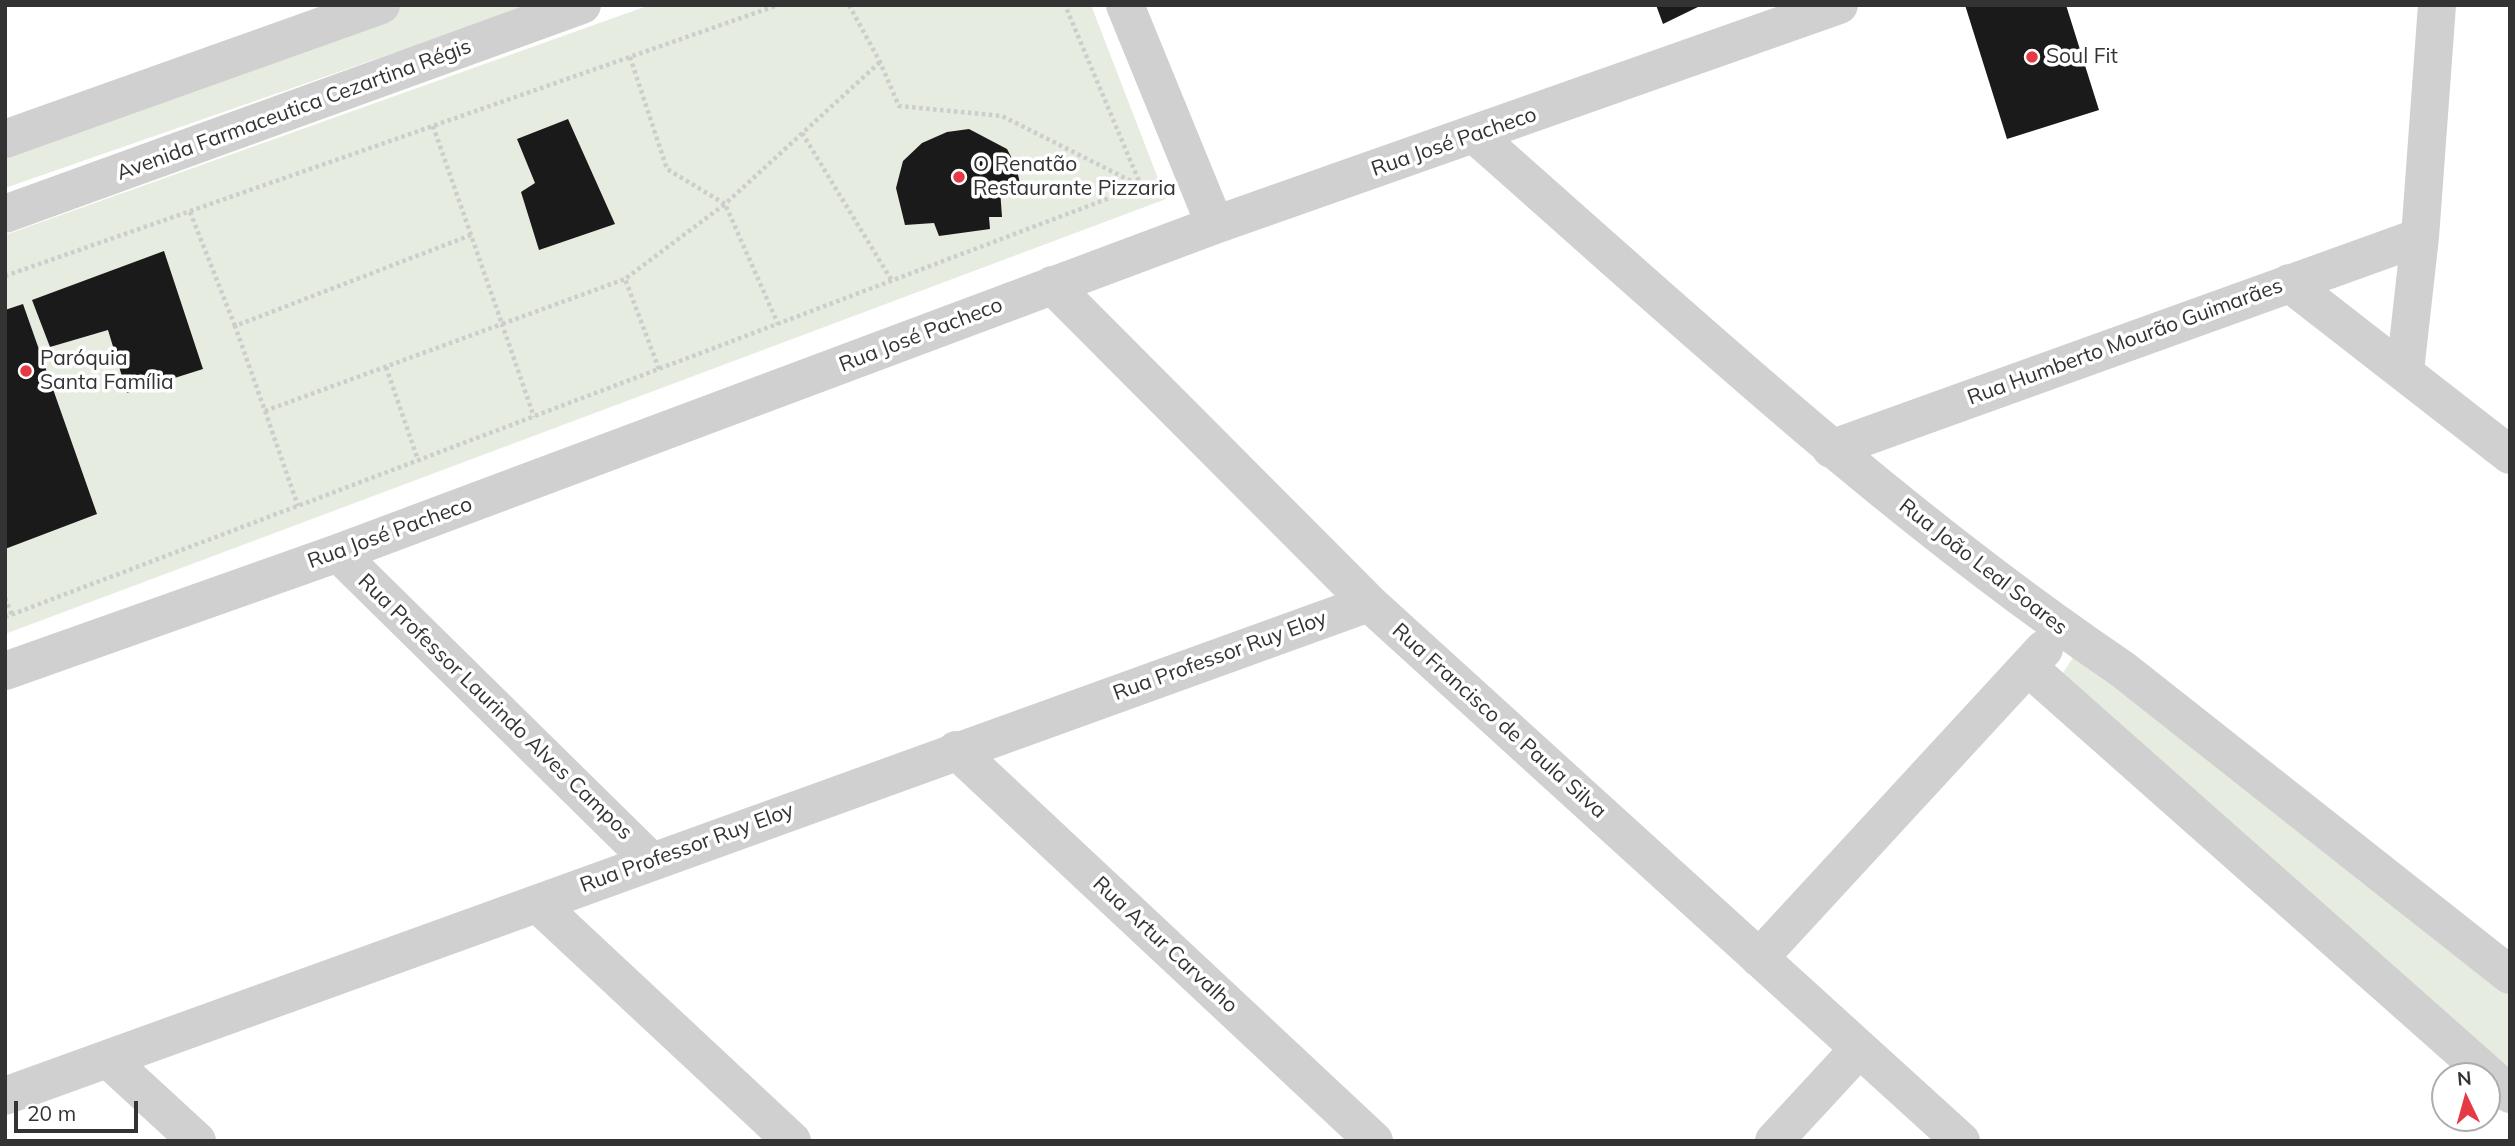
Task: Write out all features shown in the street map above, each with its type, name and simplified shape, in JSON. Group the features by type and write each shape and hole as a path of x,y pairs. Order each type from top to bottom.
{"street":[{"path":"5,139 381,5"},
{"name":"Avenida Farmaceutica Cezartina Régis","path":"5,214 582,5"},
{"path":"1125,5 1215,225"},
{"name":"Rua José Pacheco","path":"5,671 338,553 1215,225 1839,5"},
{"path":"2405,371 2420,237 2437,5"},
{"name":"Rua João Leal Soares","path":"1475,135 1831,449 2060,628 2122,669 2510,975"},
{"name":"Rua Humberto Mourão Guimarães","path":"1831,449 2420,237"},
{"path":"2290,283 2510,455"},
{"name":"Rua Francisco de Paula Silva","path":"1052,285 1369,603 1961,1141"},
{"name":"Rua Professor Laurindo Alves Campos","path":"338,553 651,860"},
{"name":"Rua Professor Ruy Eloy","path":"5,1096 538,904 651,860 1369,603"},
{"path":"1759,958 2029,668 2060,628"},
{"path":"2029,668 2510,1094"},
{"name":"Rua Artur Carvalho","path":"956,750 1374,1141"},
{"path":"538,904 792,1141"},
{"path":"1774,1141 1859,1049"},
{"path":"110,1060 197,1141"}],"path":[{"path":"5,276 778,5"},
{"path":"849,5 880,62 899,106 1002,116 1141,186"},
{"path":"1065,5 1141,186"},
{"path":"629,57 667,169 725,204 778,324"},
{"path":"265,411 625,279 725,204 880,62"},
{"path":"433,127 534,417"},
{"path":"802,133 892,281"},
{"path":"5,617 1141,186"},
{"path":"190,212 235,326 298,506"},
{"path":"235,326 471,235"},
{"path":"625,279 659,369"},
{"path":"386,367 418,460"},
{"path":"5,598 12,614"}],"shaded area":[{"path":"406,5 531,5 5,188 5,151"},
{"path":"650,5 1091,5 1166,199 5,634 5,235"},
{"path":"2078,650 2510,993 2510,1082 2501,1074 2501,1062 2488,1062 2061,676"}],"building":[{"path":"1656,5 1702,5 1663,24"},
{"name":"Soul Fit","path":"1965,5 2066,5 2099,110 2007,139"},
{"path":"568,119 615,224 539,250 521,192 535,183 517,139"},
{"name":"O Renatão Restaurante Pizzaria","path":"969,129 1007,149 1016,166 1021,188 1000,189 1002,217 989,217 990,229 939,236 934,223 905,225 896,188 903,161 922,143 947,132"},
{"path":"164,251 203,369 127,393 108,330 50,347 32,300"},
{"name":"Paróquia Santa Família","path":"23,304 97,514 5,549 5,310"}],"place":[{"name":"Soul Fit","path":"2032,57"},
{"name":"O Renatão Restaurante Pizzaria","path":"959,177"},
{"name":"Paróquia Santa Família","path":"26,371"}]}
